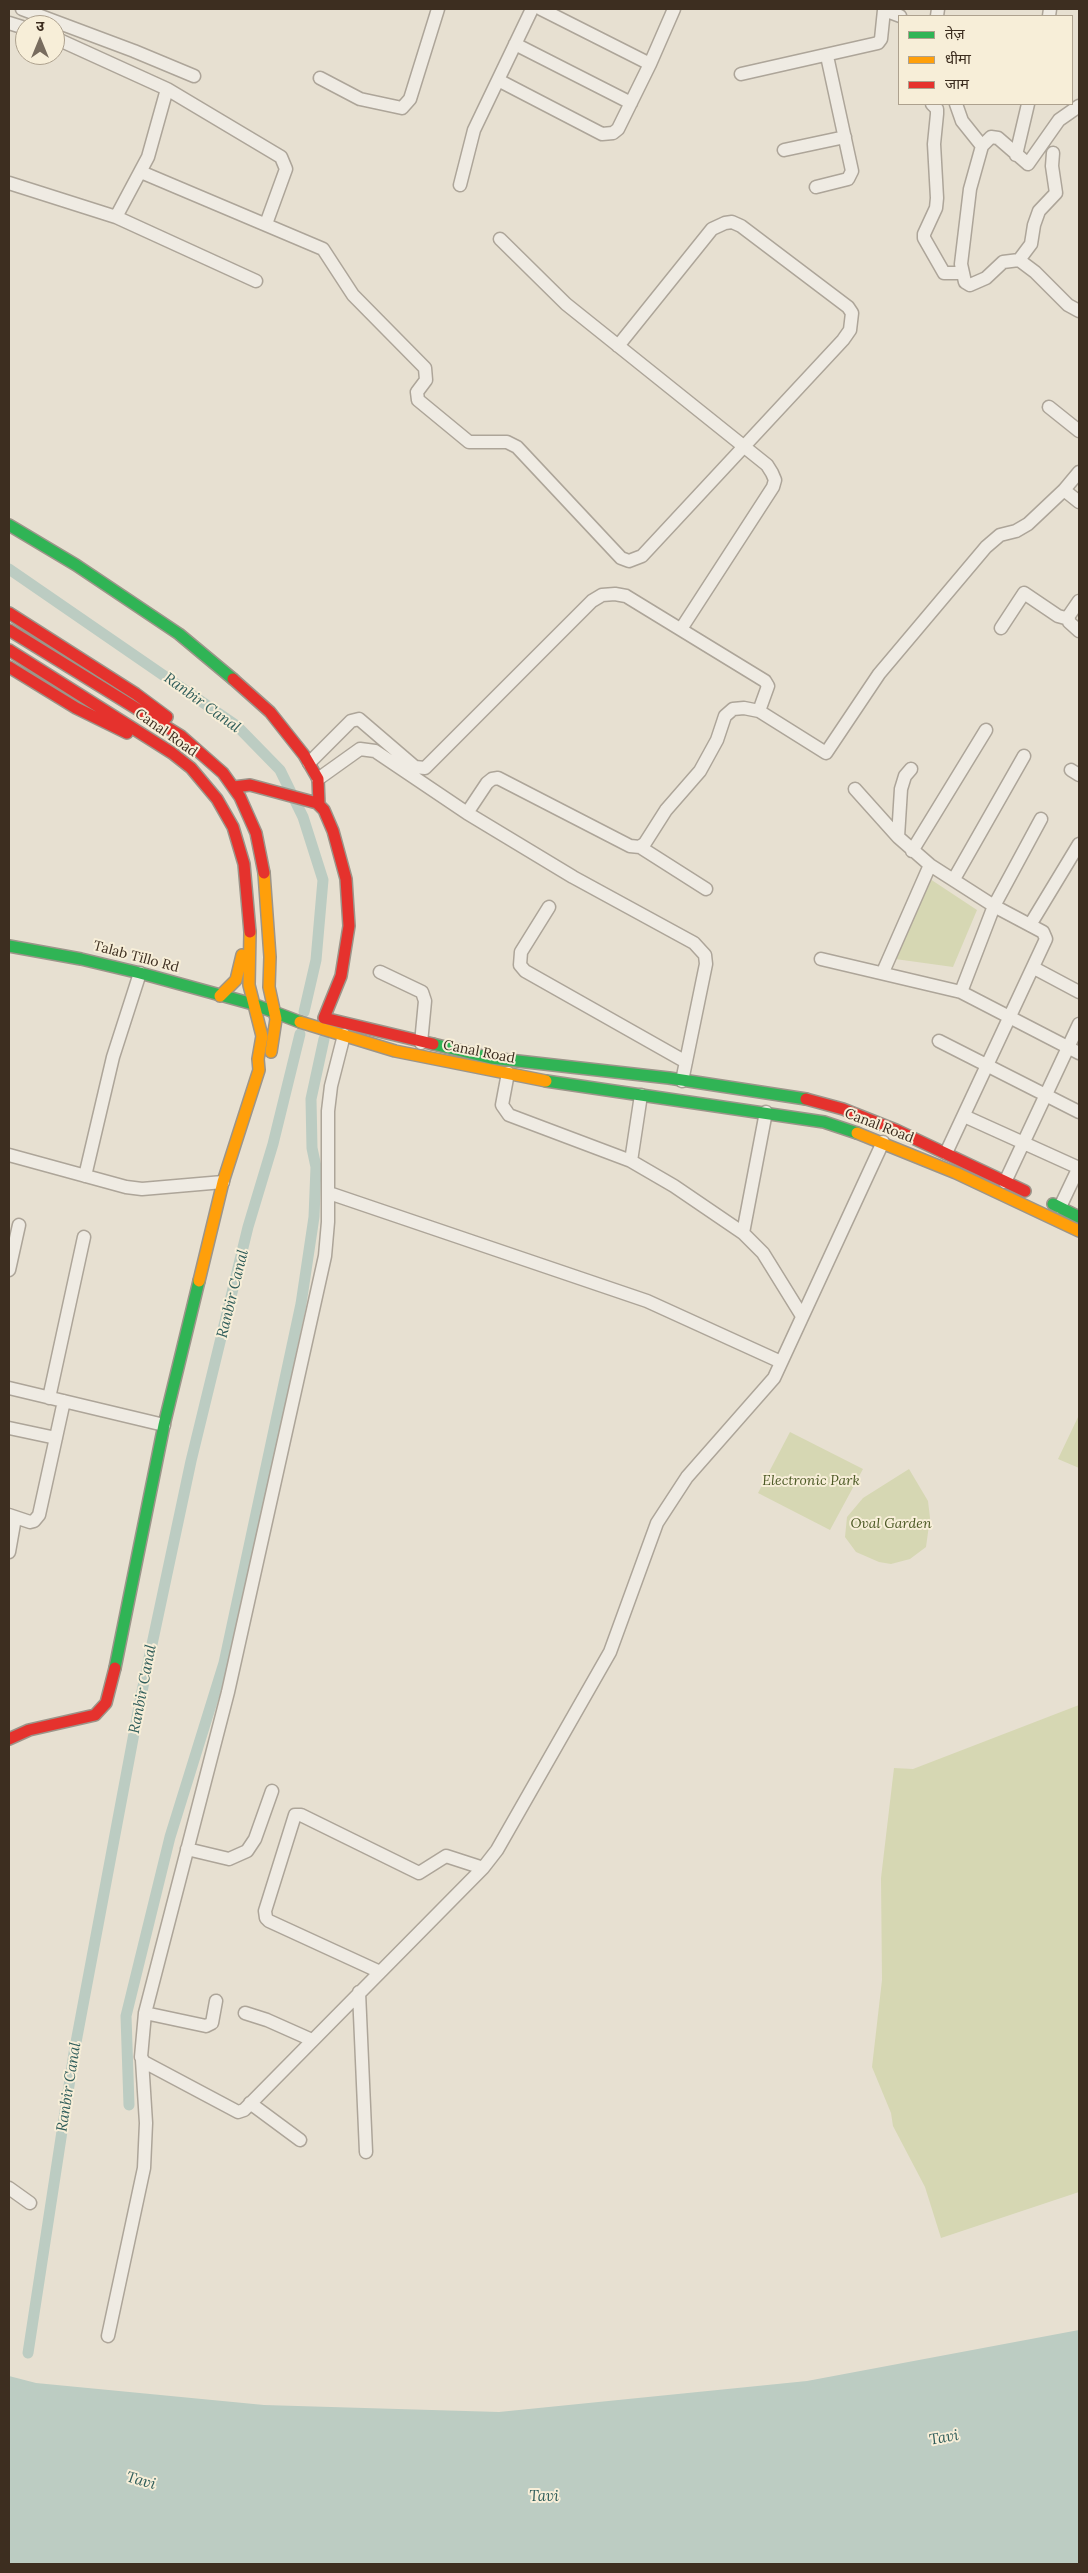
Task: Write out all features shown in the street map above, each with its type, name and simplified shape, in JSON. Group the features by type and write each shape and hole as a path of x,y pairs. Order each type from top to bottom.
{"main road":[{"path":"9,525 76,565 179,634 270,712 309,763 318,779 319,804 250,785 234,787"},
{"path":"9,612 164,714 181,736"},
{"path":"9,630 181,736"},
{"name":"Canal Road","path":"9,650 142,733 191,768 212,793 227,815 239,842 244,864 250,931 249,985 254,1004 273,1008 344,1035 395,1051 573,1086 766,1112 824,1122 883,1142 965,1177 1079,1231"},
{"path":"9,667 101,722 130,734 142,733"},
{"name":"Canal Road","path":"181,736 223,773 234,787 256,833 261,851 267,902 273,1008"},
{"name":"Canal Road","path":"319,804 333,831 346,880 349,901 349,926 341,976 324,1018 491,1058 682,1081 822,1102 896,1130 1079,1217"},
{"path":"220,996 236,980 250,931"},
{"name":"Talab Tillo Rd","path":"9,946 81,959 254,1004"},
{"path":"9,1739 28,1730 95,1715 106,1703 116,1667 164,1425 223,1182 259,1070 261,1027 254,1004"},
{"path":"259,1070 265,1065 277,1028 273,1008"}],"street":[{"path":"22,9 134,51 194,76"},
{"path":"320,78 360,99 402,108 410,99 438,9"},
{"path":"460,185 474,130 532,9"},
{"path":"541,9 650,64"},
{"path":"498,80 607,135 618,129 650,64 674,9"},
{"path":"741,74 878,43 881,39 884,9 898,15"},
{"path":"65,43 167,89 263,144 285,162 285,173 266,224"},
{"path":"515,44 631,103"},
{"path":"816,187 848,180 851,176 845,137 827,56"},
{"path":"116,217 141,172 153,144 167,89"},
{"path":"932,105 937,114 934,144 937,198 936,208 924,238 944,273 962,273"},
{"path":"956,105 962,121 982,146"},
{"path":"1016,155 1028,105"},
{"path":"1079,106 1059,120 1030,163 1026,164 998,138 991,137 982,146 970,190 965,240 961,256 962,273 965,282 970,285 986,278 1003,262 1019,260 1068,305 1079,311"},
{"path":"784,150 845,137"},
{"path":"1019,260 1031,244 1034,225 1039,211 1056,193 1052,166 1053,153"},
{"path":"141,172 320,246 328,252 353,295 427,372 426,380 417,392 418,400 469,442 507,442 518,447 622,558 629,560 642,556 844,340 850,330 852,313 848,307 741,226 732,222 712,229 618,346"},
{"path":"9,183 116,217 256,281"},
{"path":"500,240 548,288 767,465 775,480 773,488 681,630"},
{"path":"1049,407 1079,431"},
{"path":"640,847 645,843 666,810 700,771 717,740 725,716 739,707 759,711 826,752 879,674 986,547 1000,535 1022,528 1064,490 1079,472"},
{"path":"1064,490 1079,502"},
{"path":"1001,628 1024,593 1054,614 1069,619 1079,631"},
{"path":"309,763 351,721 359,719 415,767 425,768 557,635 592,601 602,595 615,594 626,596 765,680 768,686 759,711"},
{"path":"1069,619 1070,611 1079,601"},
{"path":"912,851 986,730"},
{"path":"318,779 355,752 367,749 375,751 467,813 573,877 694,943 705,955 706,964 682,1081"},
{"path":"954,880 1024,756"},
{"path":"898,837 901,789 905,776 911,769"},
{"path":"467,813 487,783 492,779 498,778 630,846 640,847 706,889"},
{"path":"855,789 912,851 930,865 994,906 1042,932 1046,939 946,1153"},
{"path":"961,992 994,906 1041,819"},
{"path":"1030,925 1079,844"},
{"path":"883,972 930,865"},
{"path":"549,907 521,952 520,965 525,971 686,1062"},
{"path":"821,959 883,972 961,992 1074,1050"},
{"path":"1034,968 1079,992"},
{"path":"380,972 422,992 425,1001 422,1043"},
{"path":"85,1176 114,1057 140,973"},
{"path":"1005,1182 1046,1096 1074,1050 1079,1024"},
{"path":"108,2336 144,2168 146,2123 142,2060 145,2012 228,1692 325,1256 329,1193 328,1111 331,1086 344,1035"},
{"path":"939,1041 1079,1112"},
{"path":"508,1072 502,1105 509,1115 631,1161 674,1186 743,1233 763,1253 802,1316"},
{"path":"631,1161 640,1096"},
{"path":"743,1233 766,1112"},
{"path":"964,1116 1079,1168 1060,1207"},
{"path":"142,2060 241,2112 483,1868 497,1850 610,1652 657,1523 682,1484 774,1378 883,1142"},
{"path":"9,1155 85,1176 142,1189 223,1182"},
{"path":"329,1193 647,1301 781,1362"},
{"path":"9,1270 19,1225"},
{"path":"49,1398 84,1238"},
{"path":"9,1388 164,1425"},
{"path":"9,1552 12,1516 30,1522 34,1521 38,1515 64,1402"},
{"path":"9,1428 56,1438"},
{"path":"187,1849 229,1859 247,1851 255,1839 272,1791"},
{"path":"380,1972 266,1918 265,1911 295,1815 302,1815 419,1873 446,1856 483,1868"},
{"path":"359,1992 366,2152"},
{"path":"145,2012 206,2026 212,2024 216,2001"},
{"path":"245,2013 267,2020 312,2040"},
{"path":"250,2103 300,2140"},
{"path":"9,2188 30,2203"}],"green space":[{"path":"921,873 977,910 953,967 888,958"},
{"path":"1079,1415 1079,1468 1058,1459"},
{"name":"Electronic Park","path":"790,1432 863,1469 830,1530 758,1493"},
{"name":"Oval Garden","path":"909,1469 928,1501 930,1518 926,1547 910,1559 891,1564 879,1562 856,1552 845,1537 847,1517 863,1498"},
{"path":"1079,1705 1079,2192 941,2238 925,2187 893,2126 891,2113 872,2067 882,1980 881,1878 894,1768 913,1769"}],"water":[{"name":"Tavi","path":"1079,2330 1079,2564 9,2564 9,2376 36,2383 264,2405 499,2412 807,2381"}],"waterway":[{"name":"Ranbir Canal","path":"9,569 237,726 280,770 303,817 323,880 316,960 304,1012"},
{"name":"Ranbir Canal","path":"28,2353 74,2053 141,1696 191,1461 248,1227 273,1144 300,1034"},
{"name":"Ranbir Canal","path":"129,2105 126,2016 170,1837 224,1663 301,1304 314,1217 316,1167 312,1148 311,1099 324,1039"}],"traffic: fast":[{"path":"9,525 76,565 179,634 233,679"},
{"path":"9,946 81,959 140,973 253,1004 300,1022"},
{"path":"433,1044 491,1058 669,1078 806,1099"},
{"path":"546,1081 824,1122 857,1133"},
{"path":"1053,1204 1079,1217"},
{"path":"115,1668 164,1425 199,1281"}],"traffic: slow":[{"path":"264,873 270,957 269,987 276,1019 271,1052"},
{"path":"199,1281 223,1182 259,1070 258,1059 262,1036 249,985 250,932"},
{"path":"220,996 236,980 242,955"},
{"path":"300,1022 395,1051 546,1081"},
{"path":"857,1133 956,1173 1079,1231"}],"traffic: jam":[{"path":"9,613 136,694 167,717"},
{"path":"9,630 181,736 223,773 240,797 256,833 264,873"},
{"path":"9,650 172,753 191,768 217,799 233,827 244,864 250,932"},
{"path":"9,667 76,708 127,733"},
{"path":"233,679 270,712 304,755 318,779 319,804"},
{"path":"234,787 250,785 317,803 324,810 333,831 346,879 349,926 341,976 324,1018 433,1044"},
{"path":"806,1099 843,1109 896,1130 1025,1191"},
{"path":"9,1739 29,1730 95,1715 106,1703 115,1668"}]}
